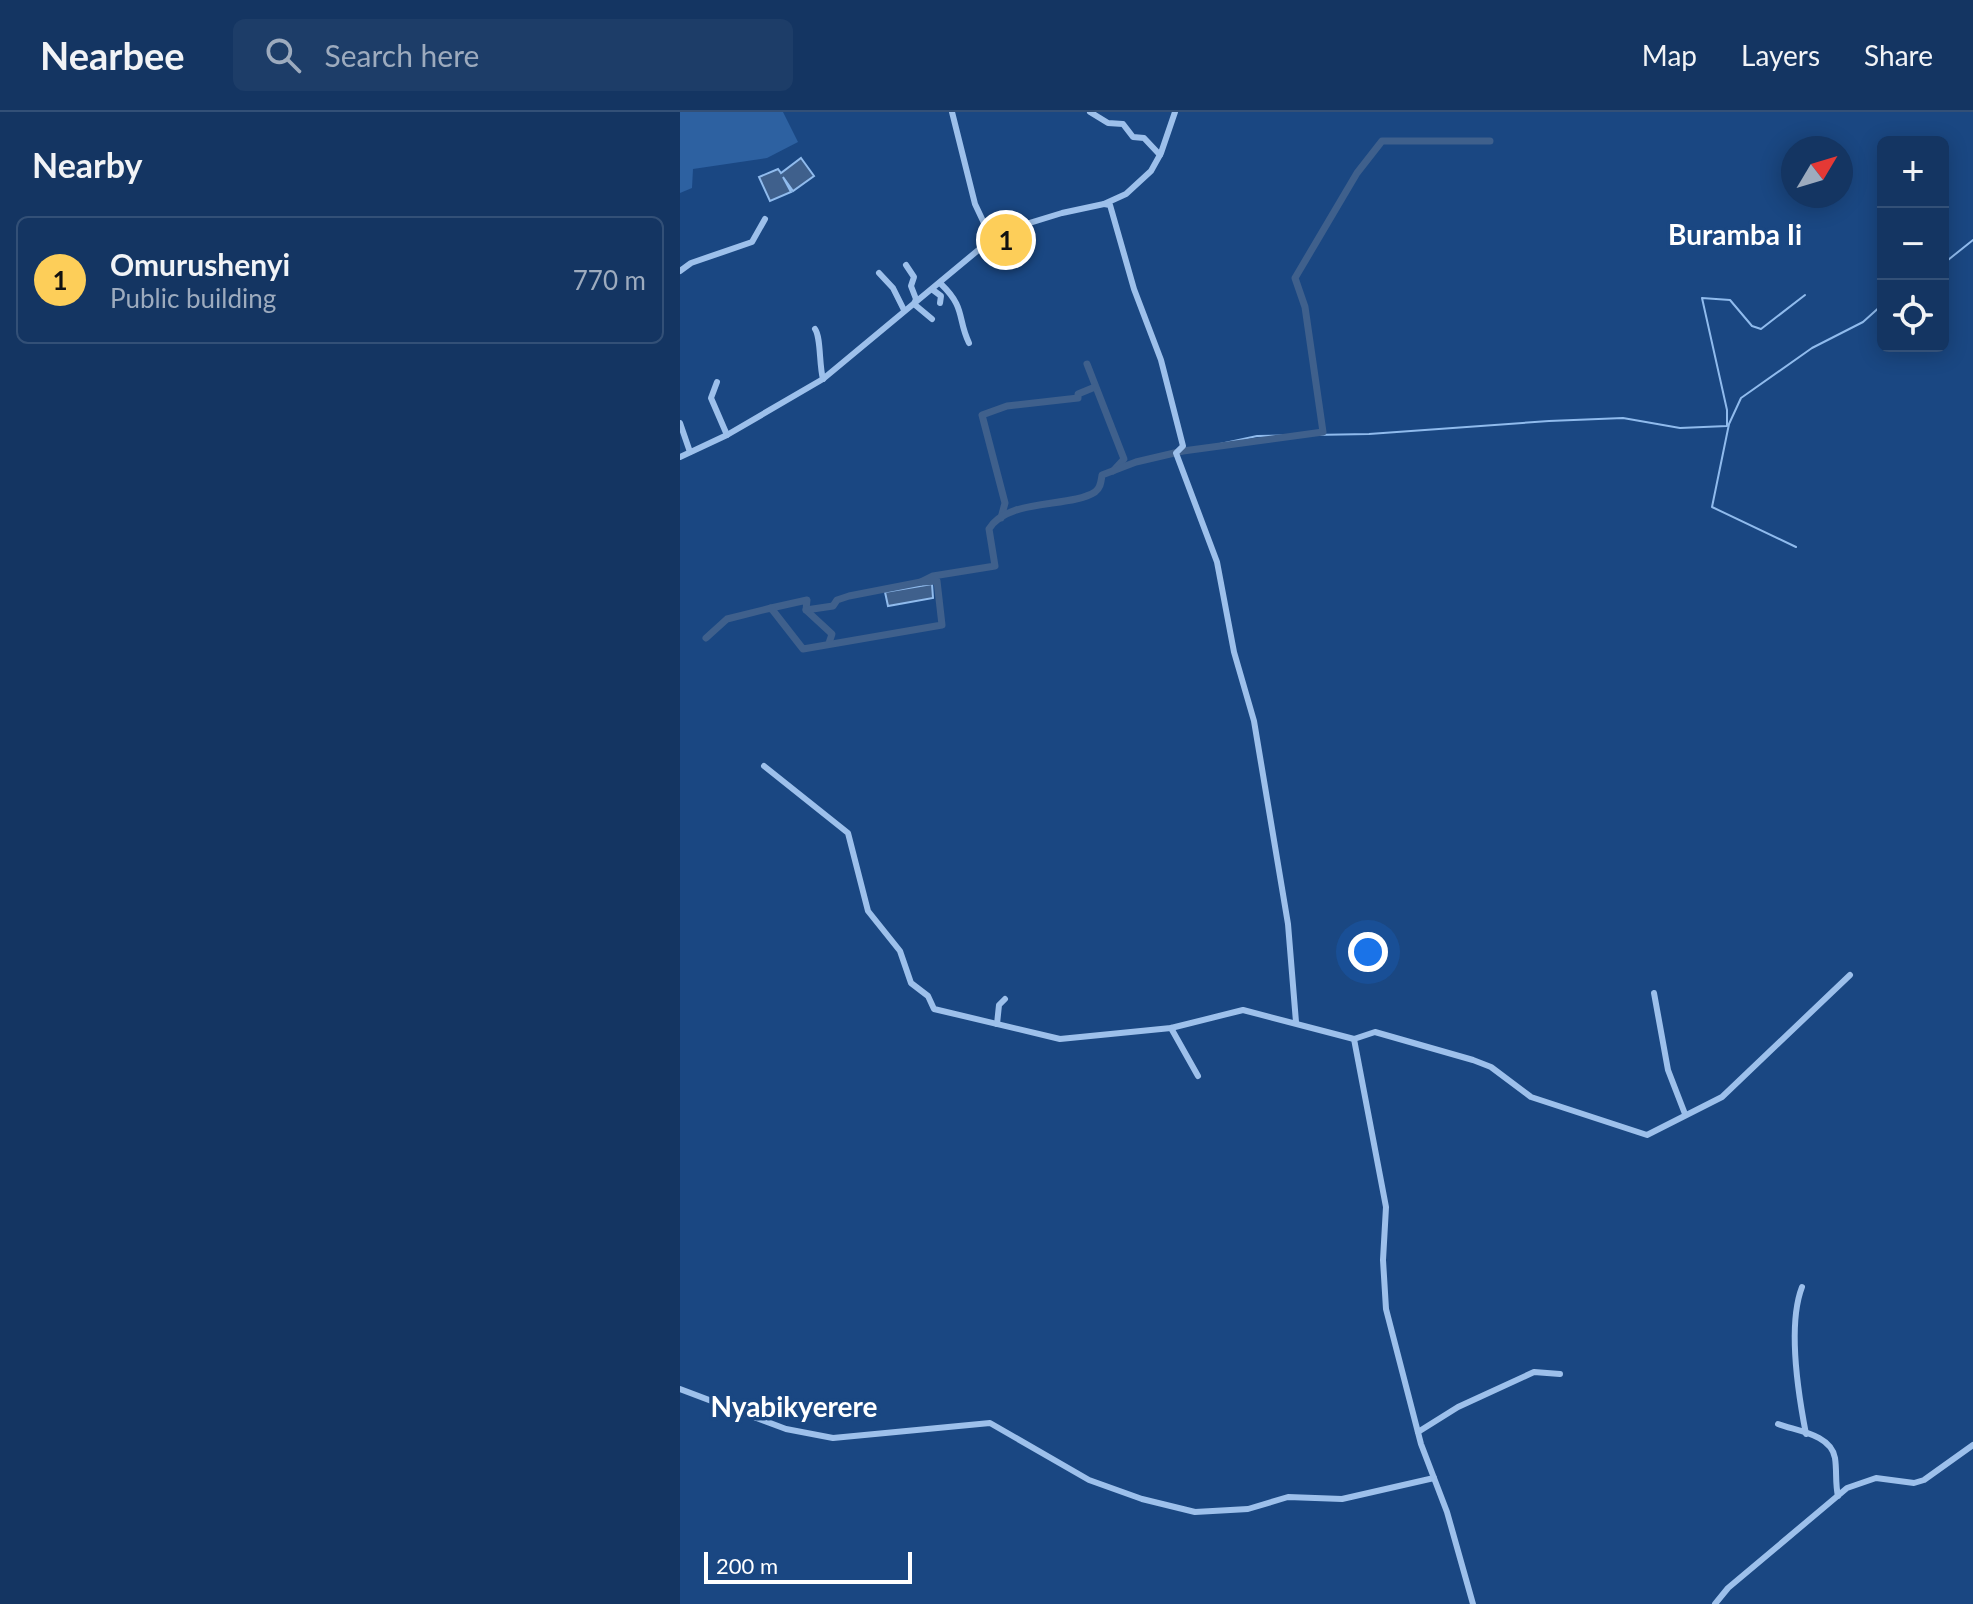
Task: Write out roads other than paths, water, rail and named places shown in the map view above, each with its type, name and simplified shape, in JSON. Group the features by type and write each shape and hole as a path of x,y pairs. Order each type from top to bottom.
{"street":[{"path":"952,112 975,204 992,240"},
{"path":"1090,112 1108,123 1123,124 1133,137 1144,138 1160,155"},
{"path":"680,457 727,435 823,379 904,310 1012,227 1104,204 1138,185 1160,155 1175,112"},
{"path":"1104,204 1110,205 1141,309 1161,360 1183,446 1176,453 1217,562 1234,652 1254,721 1264,775 1288,924 1296,1022"},
{"path":"680,271 691,263 752,242 765,219"},
{"path":"906,265 914,277 911,286 916,299 914,304"},
{"path":"879,273 893,288 904,310"},
{"path":"941,284 956,298 969,343"},
{"path":"933,290 941,296 940,303"},
{"path":"914,304 932,319"},
{"path":"815,329 819,335 817,358 823,379"},
{"path":"717,382 711,398 727,435"},
{"path":"680,423 690,452"},
{"path":"764,766 848,833 868,911 900,951 911,983 928,996 934,1009 1060,1039 1171,1028 1243,1010 1354,1039 1375,1032 1473,1060 1491,1067 1531,1097 1642,1135 1653,1134 1685,1114 1722,1097 1850,975"},
{"path":"1654,993 1668,1070 1685,1114"},
{"path":"997,1024 999,1005 1005,999"},
{"path":"1171,1028 1198,1076"},
{"path":"1354,1039 1386,1207 1383,1260 1386,1309 1418,1432 1473,1604"},
{"path":"1802,1287 1795,1306 1795,1332 1799,1397 1806,1434"},
{"path":"1418,1432 1458,1407 1534,1372 1560,1374"},
{"path":"680,1389 786,1429 833,1438 990,1423 1089,1480 1142,1499 1195,1512 1248,1509 1288,1497 1342,1499 1434,1478"},
{"path":"1778,1424 1829,1445 1835,1458 1838,1496"},
{"path":"1715,1604 1728,1588 1838,1496 1876,1478 1914,1483 1924,1480 1973,1445"}],"waterway":[{"path":"706,638 727,619 771,608 803,649 942,625 937,581 921,582 933,576 995,566 989,529 1010,512 1084,497 1097,490 1102,475 1136,462 1183,451 1323,432 1305,307 1295,278 1357,173 1382,141 1490,141"},
{"path":"1949,259 1973,240"},
{"path":"1197,449 1257,436 1369,434 1549,421 1623,418 1680,428 1727,426 1727,410 1702,298 1730,300 1752,326 1761,329 1805,295"},
{"path":"1796,547 1712,507 1729,424 1741,398 1812,348 1863,322 1877,309"},
{"path":"1087,364 1124,459 1113,471"},
{"path":"1001,518 1005,503 982,415 1007,406 1078,398 1078,394 1095,387"},
{"path":"806,610 833,606 837,600 849,596 921,582"},
{"path":"771,608 807,600 806,610 832,634 829,643"}],"place":[{"name":"Omurushenyi","path":"1006,240"}],"district":[{"name":"Buramba Ii","path":"1735,234"},
{"name":"Nyabikyerere","path":"794,1406"}]}
